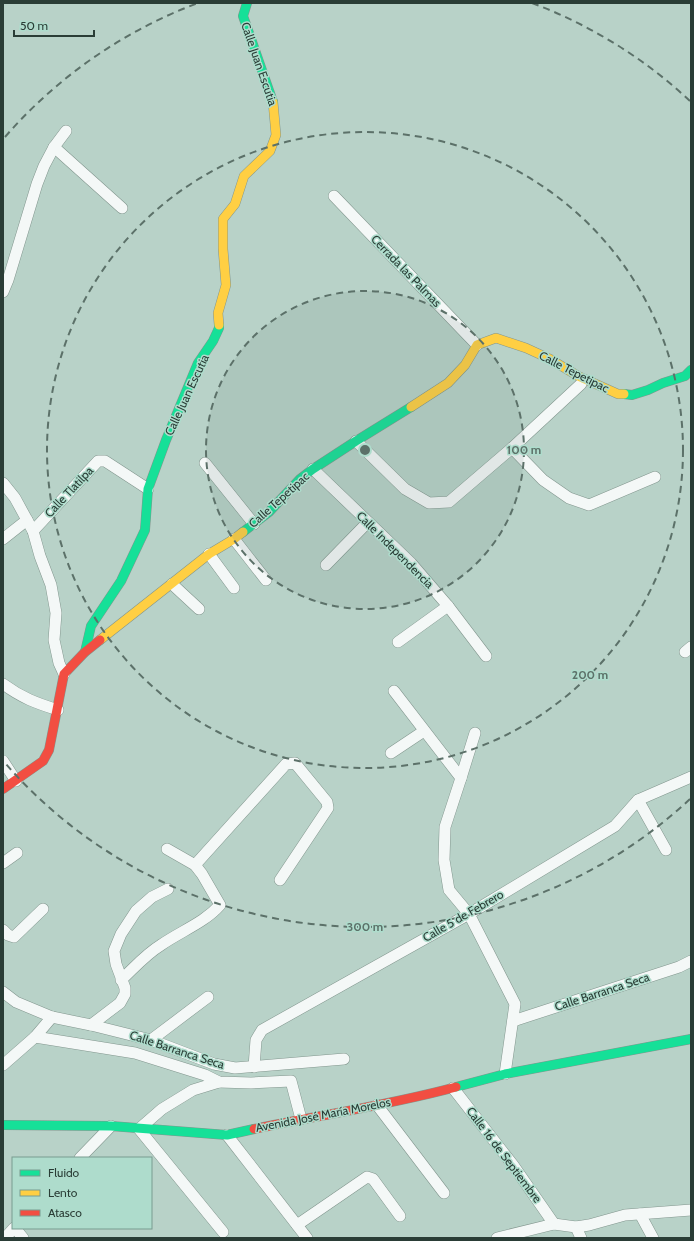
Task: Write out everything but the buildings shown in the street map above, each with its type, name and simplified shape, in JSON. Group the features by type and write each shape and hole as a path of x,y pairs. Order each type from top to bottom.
{"street":[{"name":"Calle Juan Escutia","path":"85,652 91,626 121,581 145,530 148,489 166,440 198,363 213,341 218,328 218,313 226,285 223,249 223,219 235,204 244,176 270,151 276,135 274,103 243,16 248,3"},
{"path":"3,292 13,266 37,184 44,166 54,147 66,132"},
{"path":"54,147 122,208"},
{"name":"Cerrada las Palmas","path":"334,196 477,345"},
{"name":"Calle Tepetipac","path":"64,674 85,652 209,554 234,539 269,512 300,479 313,469 448,383 465,365 477,345 496,338 526,348 550,359 578,376 618,394 637,394 685,376 691,370"},
{"path":"356,441 404,489 429,503 449,502 512,448 581,384"},
{"path":"512,448 543,480 569,498 589,505 655,477"},
{"name":"Calle Tlatilpa","path":"33,531 98,461 105,461 148,489"},
{"path":"205,463 254,524"},
{"name":"Calle Independencia","path":"313,469 411,563 448,606 486,656"},
{"name":"Calle Tlatilpa","path":"3,484 15,498 33,531 40,556 51,585 56,613 54,640 59,663 64,674"},
{"path":"3,539 27,520"},
{"path":"326,565 368,522"},
{"path":"234,539 266,580"},
{"path":"209,554 234,588"},
{"path":"172,584 199,609"},
{"path":"398,642 448,606"},
{"path":"3,789 43,761 49,750 64,674"},
{"path":"3,684 17,694 35,703 58,710"},
{"path":"394,691 461,778"},
{"path":"391,753 424,731"},
{"path":"475,733 445,827 444,860 449,890 469,914 515,1004 505,1074"},
{"path":"3,761 16,780"},
{"path":"195,865 286,764 295,763 327,802 328,808 280,880"},
{"name":"Calle 5 de Febrero","path":"254,1067 256,1040 262,1030 469,914 615,826 638,800 691,777"},
{"path":"638,800 666,850"},
{"path":"121,980 160,945 187,930 212,913 220,905 195,865 167,849"},
{"path":"3,863 17,853"},
{"path":"92,1025 120,1003 125,994 116,964 114,951 121,934 136,911 152,897 168,889"},
{"path":"3,930 8,935 14,937 43,909"},
{"name":"Calle Barranca Seca","path":"513,1021 679,967 691,961"},
{"name":"Calle Barranca Seca","path":"3,992 16,1002 52,1017 92,1025 151,1040 214,1064 235,1068 344,1059"},
{"path":"151,1040 208,997"},
{"path":"3,1065 35,1037 52,1017"},
{"path":"35,1037 135,1053 219,1082"},
{"name":"Avenida José María Morelos","path":"3,1124 111,1126 227,1135 377,1105 453,1088 505,1074 691,1039"},
{"path":"223,1232 139,1129 162,1109 193,1090 219,1082 265,1083 291,1081 301,1119"},
{"name":"Calle 16 de Septiembre","path":"453,1088 513,1165 554,1224"},
{"path":"377,1105 444,1193"},
{"path":"81,1157 111,1126"},
{"path":"227,1135 307,1238"},
{"path":"297,1225 367,1177 373,1179 400,1216"},
{"path":"497,1238 554,1224 576,1227 589,1225 618,1216 691,1210"},
{"path":"640,1214 653,1238"},
{"path":"576,1227 581,1238"},
{"path":"5,1238 14,1229"},
{"path":"16,1229 23,1238"}],"traffic: fast":[{"path":"247,3 243,16 273,102"},
{"path":"85,652 91,626 121,581 145,530 148,489 166,440 198,363 213,341 219,325"},
{"path":"624,394 632,395 648,390 663,383 685,376 691,370"},
{"path":"243,532 269,512 300,479 313,469 411,407"},
{"path":"456,1087 505,1074 691,1039"},
{"path":"3,1125 111,1126 227,1135 254,1129"}],"traffic: slow":[{"path":"219,325 218,313 226,285 223,249 223,219 235,204 244,176 270,151 276,135 273,102"},
{"path":"411,407 448,383 465,365 477,345 496,338 526,348 550,359 578,376 618,394 624,394"},
{"path":"100,640 209,554 243,532"}],"traffic: jam":[{"path":"3,789 43,761 49,750 64,674 85,652 100,640"},
{"path":"254,1129 381,1105 456,1087"}]}
